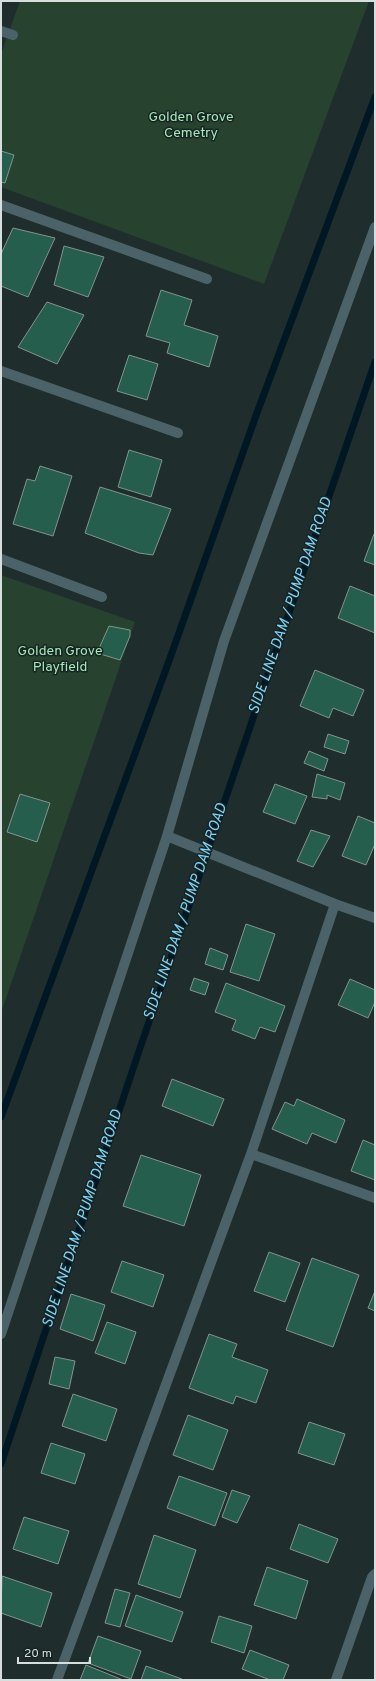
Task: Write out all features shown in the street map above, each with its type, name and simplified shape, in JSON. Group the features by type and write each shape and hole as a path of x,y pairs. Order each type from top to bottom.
{"street":[{"path":"1,31 13,35"},
{"path":"1,205 207,279"},
{"path":"1,1334 167,836 224,641 375,227"},
{"path":"1,371 178,433"},
{"path":"1,559 102,597"},
{"path":"167,836 335,904 375,918"},
{"path":"57,1680 251,1154 335,904"},
{"path":"251,1154 375,1198"},
{"path":"336,1680 372,1577 375,1574"}],"green space":[{"name":"Golden Grove Cemetry","path":"20,1 369,1 264,284 1,187 1,54"},
{"name":"Golden Grove Playfield","path":"1,575 135,622 1,1013"}],"building":[{"path":"1,151 14,155 5,183 1,182"},
{"path":"13,228 55,238 28,297 1,286 1,254"},
{"path":"64,246 104,257 88,297 54,285"},
{"path":"161,290 192,300 184,325 218,336 209,367 167,353 170,343 146,336"},
{"path":"47,302 84,315 57,364 18,347"},
{"path":"129,355 158,364 147,400 117,391"},
{"path":"129,450 162,460 151,497 118,487"},
{"path":"40,466 72,476 53,536 13,524 27,479 35,481"},
{"path":"100,487 171,509 153,555 139,553 85,533"},
{"path":"374,534 375,535 375,565 364,561"},
{"path":"350,586 375,596 375,633 338,618"},
{"path":"109,626 130,630 130,636 120,660 97,653"},
{"path":"315,670 364,690 353,716 333,708 329,718 300,706"},
{"path":"328,734 349,741 345,754 324,747"},
{"path":"309,751 328,759 324,771 304,763"},
{"path":"317,774 345,783 340,800 327,795 327,799 312,797"},
{"path":"275,784 307,796 295,824 263,812"},
{"path":"20,794 50,803 37,842 7,832"},
{"path":"358,816 375,823 375,844 366,865 342,856"},
{"path":"311,830 330,836 313,867 297,861"},
{"path":"246,924 275,934 259,981 230,972"},
{"path":"210,948 228,955 223,970 205,964"},
{"path":"194,978 209,983 205,995 190,990"},
{"path":"350,979 375,990 375,1002 368,1018 338,1005"},
{"path":"226,983 285,1006 275,1032 260,1027 255,1039 232,1030 236,1020 215,1012"},
{"path":"172,1079 224,1099 213,1126 162,1106"},
{"path":"297,1099 345,1120 336,1143 312,1133 307,1144 272,1129 285,1102 294,1106"},
{"path":"363,1140 375,1145 375,1180 351,1171"},
{"path":"141,1155 201,1175 184,1226 123,1206"},
{"path":"269,1252 300,1263 285,1302 254,1291"},
{"path":"312,1258 359,1275 333,1347 286,1330"},
{"path":"122,1261 164,1275 153,1307 111,1292"},
{"path":"375,1291 375,1311 368,1308"},
{"path":"71,1294 105,1305 93,1341 60,1329"},
{"path":"107,1322 136,1332 125,1364 95,1353"},
{"path":"209,1334 237,1344 232,1357 268,1370 256,1403 236,1396 233,1404 189,1388"},
{"path":"55,1357 75,1361 69,1389 49,1384"},
{"path":"73,1394 117,1409 106,1441 62,1426"},
{"path":"188,1415 228,1430 213,1470 173,1455"},
{"path":"309,1422 345,1434 334,1465 298,1453"},
{"path":"51,1443 85,1454 75,1484 41,1473"},
{"path":"179,1476 227,1493 215,1526 167,1508"},
{"path":"232,1490 250,1496 237,1523 222,1517"},
{"path":"24,1517 69,1531 58,1564 13,1549"},
{"path":"299,1524 338,1539 328,1563 290,1549"},
{"path":"154,1535 196,1550 180,1598 138,1584"},
{"path":"267,1567 308,1581 296,1619 254,1605"},
{"path":"2,1576 52,1593 41,1627 1,1613"},
{"path":"115,1589 130,1593 120,1627 105,1623"},
{"path":"136,1595 183,1612 172,1642 125,1626"},
{"path":"219,1616 252,1626 244,1653 211,1642"},
{"path":"98,1636 141,1651 131,1679 88,1663"},
{"path":"250,1650 289,1665 283,1680 270,1680 242,1669"},
{"path":"86,1665 123,1680 80,1680"},
{"path":"146,1666 182,1679 182,1680 141,1680"}],"waterway":[{"path":"1,1117 169,661 258,410 375,97"},
{"name":"SIDE LINE DAM / PUMP DAM ROAD","path":"1,1464 138,1054 375,362"}]}
